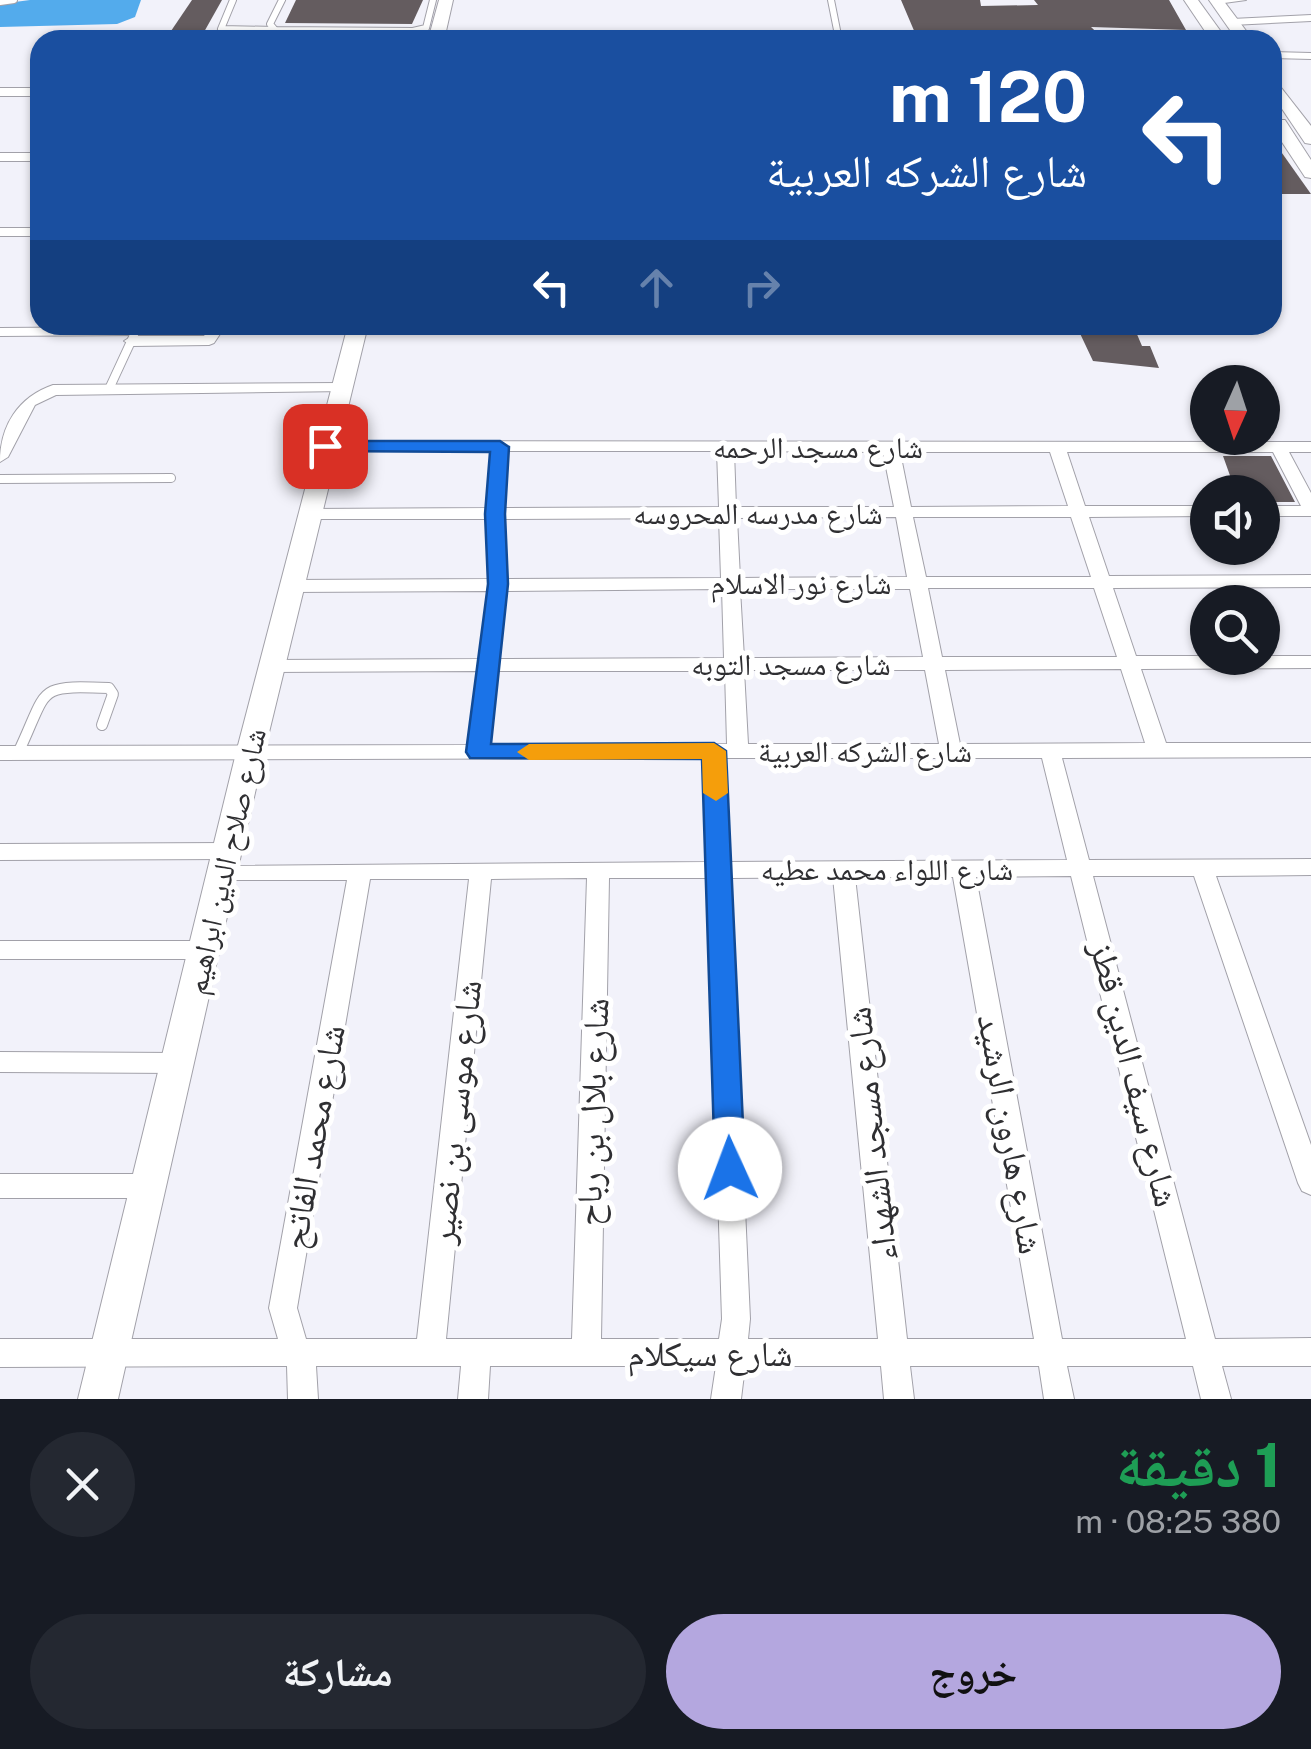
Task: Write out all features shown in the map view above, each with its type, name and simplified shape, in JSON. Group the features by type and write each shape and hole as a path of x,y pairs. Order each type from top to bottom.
{"street":[{"path":"438,30 446,0"},
{"path":"1190,0 1212,30"},
{"path":"1216,1 1242,0"},
{"path":"1216,1 1238,30"},
{"path":"1232,22 1311,18"},
{"path":"1297,19 1311,35"},
{"path":"1282,55 1311,56"},
{"path":"0,92 30,92"},
{"path":"1282,93 1303,118 1311,139"},
{"path":"1282,129 1311,173"},
{"path":"0,157 30,157"},
{"path":"0,232 30,232"},
{"path":"164,335 210,340 213,335"},
{"name":"شارع صلاح الدين ابراهيم","path":"98,1399 271,666 355,335"},
{"path":"0,457 6,435 38,394 61,389 340,388"},
{"name":"شارع مسجد الرحمه","path":"325,446 1190,448"},
{"path":"478,752 498,584 495,514 500,447"},
{"path":"725,447 735,664 718,870 736,1319 726,1399"},
{"name":"شارع مسجد الرحمه","path":"1280,448 1311,447"},
{"path":"891,448 951,750"},
{"path":"1057,448 1158,750"},
{"path":"1280,450 1311,510 1280,511"},
{"name":"شارع مدرسه المحروسه","path":"308,514 1190,512"},
{"name":"شارع نور الاسلام","path":"291,586 1311,581"},
{"name":"شارع مسجد التوبه","path":"271,666 1311,662"},
{"name":"شارع سيف الدين قطز","path":"1050,750 1216,1399"},
{"name":"شارع الشركه العربية","path":"9,754 1311,750"},
{"name":"شارع اللواء محمد عطيه","path":"0,852 360,872 1311,867"},
{"path":"1202,867 1311,1183"},
{"name":"شارع مسجد الشهداء","path":"843,869 899,1399"},
{"name":"شارع هارون الرشيد","path":"963,869 1059,1399"},
{"name":"شارع بلال بن رباح","path":"586,1353 598,870"},
{"name":"شارع موسى بن نصير","path":"430,1353 480,871"},
{"name":"شارع محمد الفاتح","path":"303,1399 304,1367 296,1354 284,1308 360,872"},
{"path":"0,950 204,950"},
{"path":"0,1062 178,1063"},
{"path":"0,1186 149,1186"},
{"name":"شارع سيكلام","path":"0,1353 1311,1352"},
{"path":"473,1399 476,1353"}],"lane":[{"path":"233,0 221,29 422,30 433,0"},
{"path":"274,30 270,24 282,0"},
{"path":"832,0 836,30"},
{"path":"0,332 30,332"},
{"path":"109,388 135,335"},
{"path":"0,479 172,478"},
{"path":"9,754 55,686 109,688 113,694 102,726"}],"water":[{"path":"30,0 141,0 135,17 117,24 0,27 0,4"}],"building":[{"path":"192,0 222,0 205,30 172,30"},
{"path":"296,0 423,0 412,24 285,23"},
{"path":"901,0 980,0 981,6 1038,5 1034,0 1169,0 1186,30 1091,27 1094,30 914,30"},
{"path":"1282,153 1311,194 1282,194"},
{"path":"1081,335 1137,335 1142,346 1150,346 1159,368 1093,361"},
{"path":"1223,456 1271,456 1295,502 1280,502 1280,475 1230,475"}],"slow traffic":[{"path":"529,752 714,751 716,793"}],"route":[{"path":"325,446 500,447 495,514 498,584 478,752 714,751 730,1169"}]}
